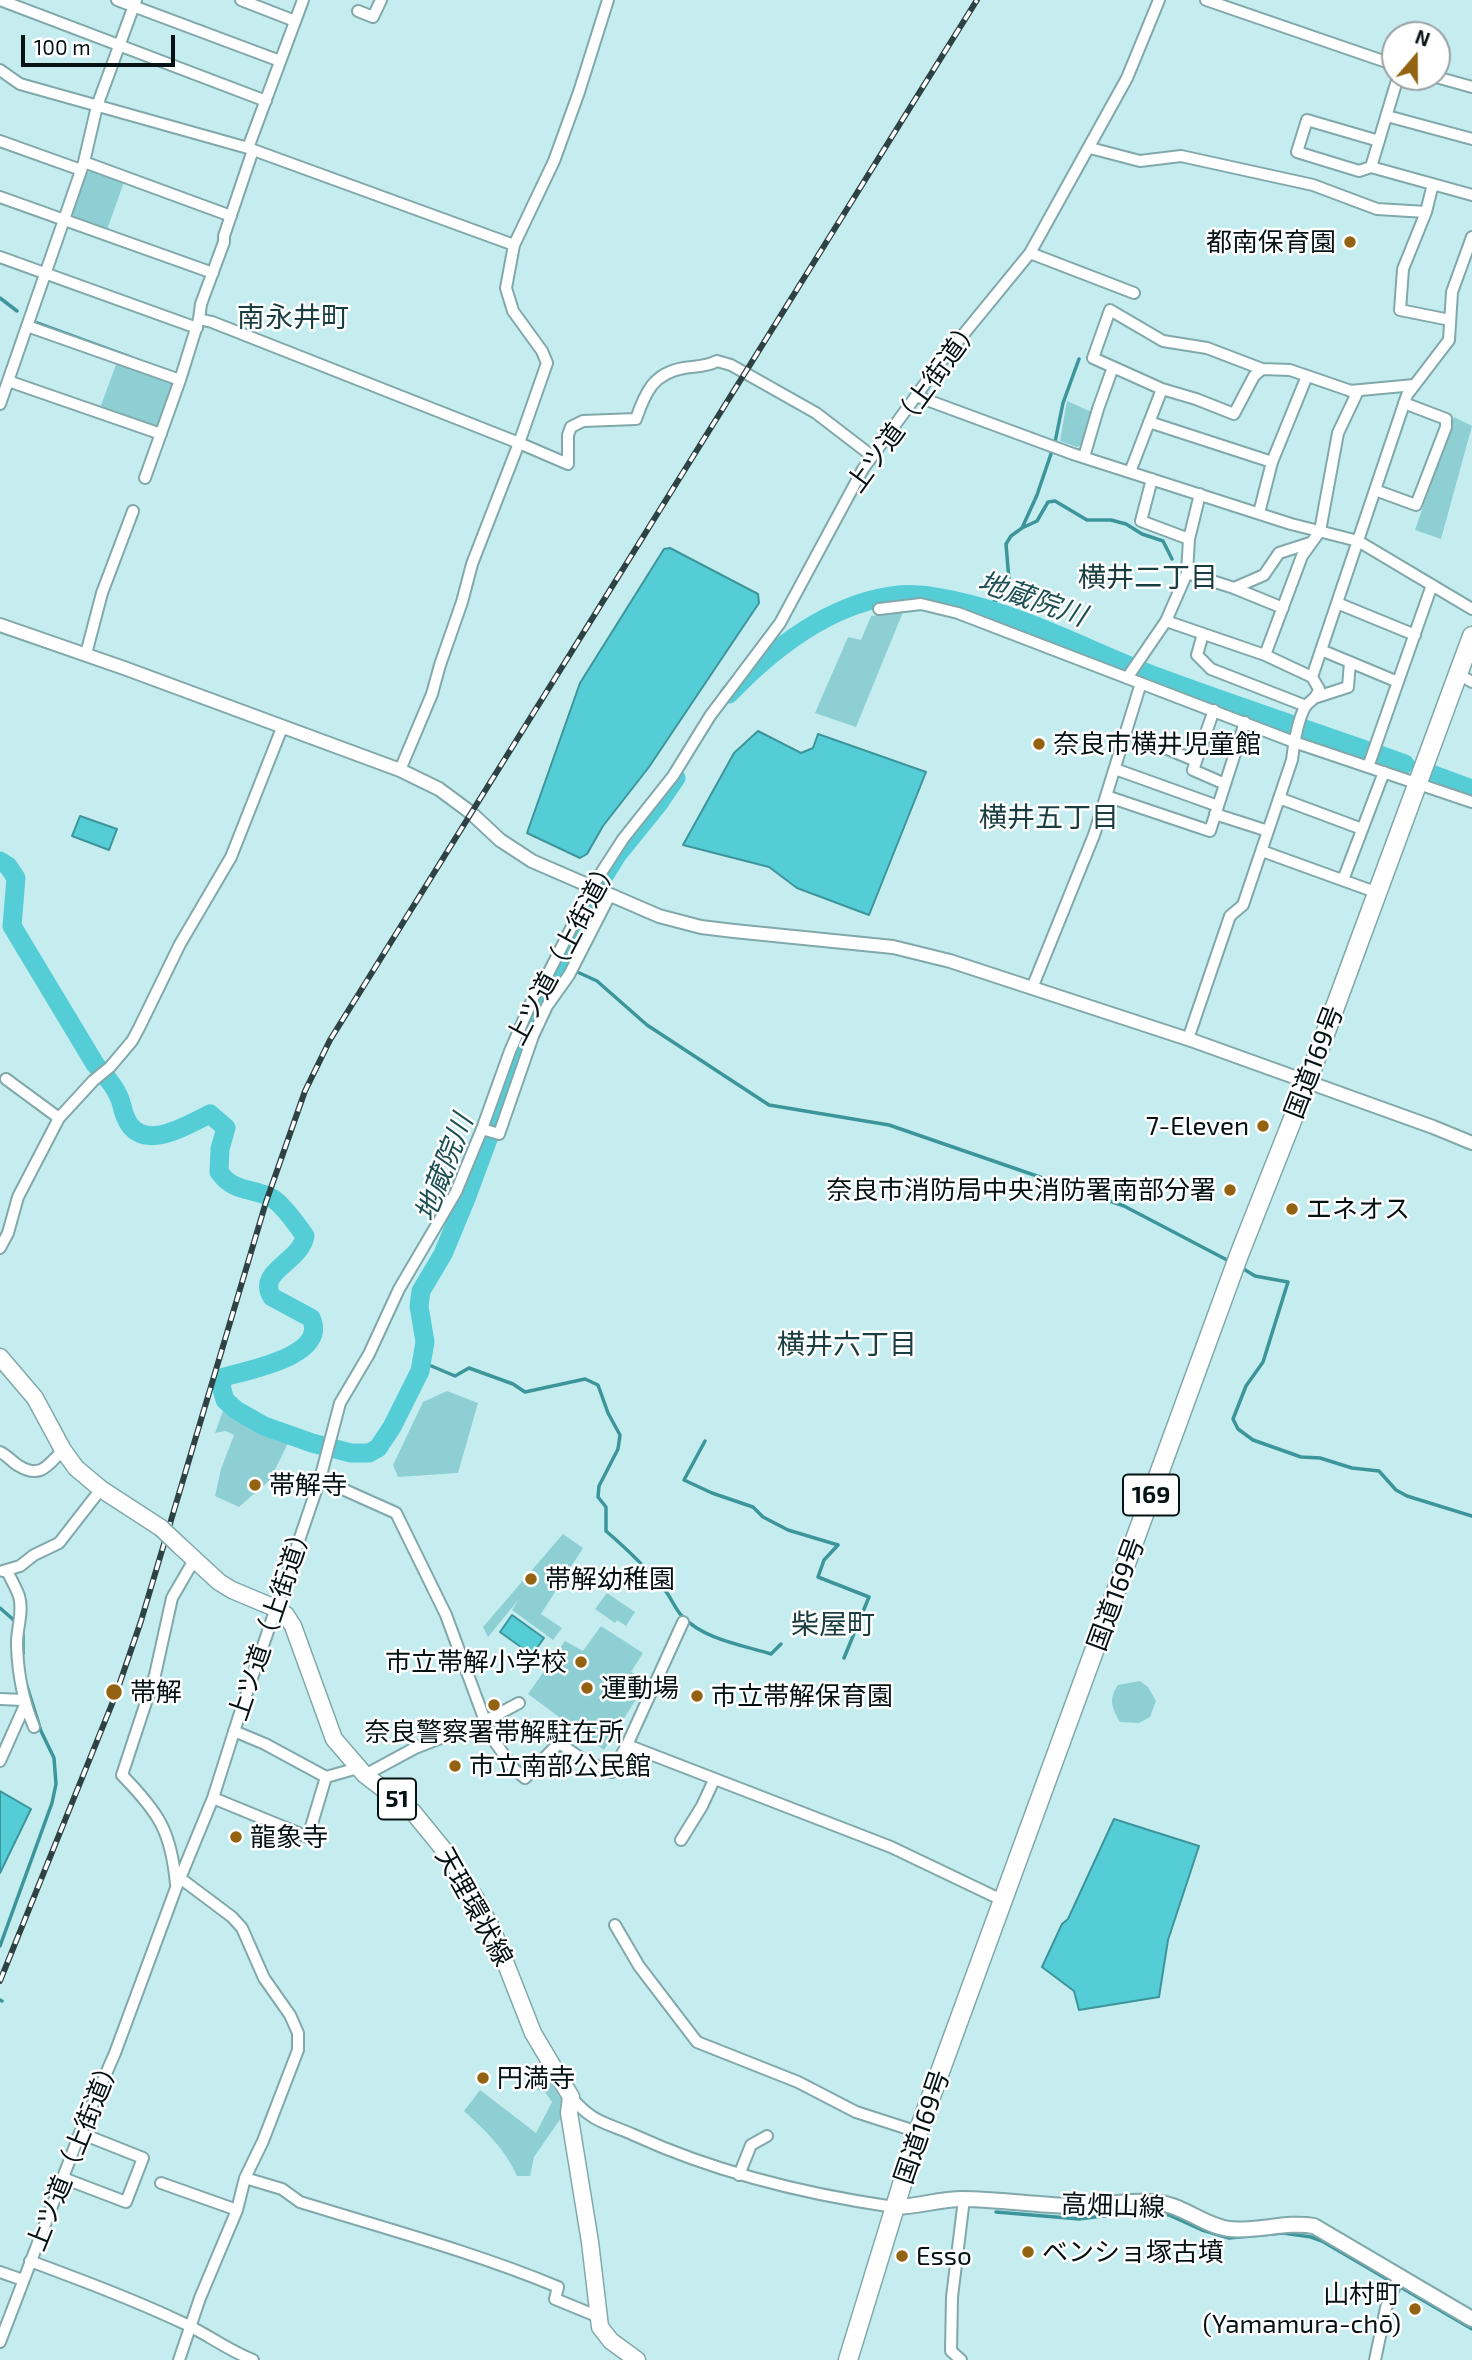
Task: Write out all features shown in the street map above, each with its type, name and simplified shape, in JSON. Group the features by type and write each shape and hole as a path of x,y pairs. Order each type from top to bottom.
{"highway":[{"name":"国道169号","path":"848,2360 918,2132 1235,1267 1307,1083 1418,783 1465,678 1472,636"}],"main road":[{"name":"天理環状線","path":"0,1357 35,1398 63,1450 76,1468 101,1489 160,1528 219,1582 286,1615 293,1626 334,1739 361,1772 413,1812 453,1863 493,1931 533,2033 571,2097 569,2113 590,2242 600,2328 611,2341 636,2360"},
{"name":"高畑山線","path":"894,2207 918,2207 936,2201 964,2199 1068,2206 1140,2202 1163,2203 1228,2229 1304,2224 1314,2226 1472,2319"}],"street":[{"path":"0,0 266,101"},
{"path":"117,0 135,3 280,61"},
{"path":"241,0 295,21"},
{"path":"145,478 180,380 250,149 303,0"},
{"path":"358,11 373,17 381,0"},
{"path":"400,770 432,694 472,564 547,363 542,351 513,311 506,288 514,246 554,161 608,0"},
{"name":"上ツ道（上街道）","path":"0,2342 80,2133 116,2053 178,1883 214,1798 234,1731 320,1479 340,1403 369,1354 399,1289 488,1131 522,1020 592,887 623,839 673,776 715,709 780,623 853,486 872,456 940,363 1030,253 1127,78 1159,0"},
{"path":"1206,0 1381,60"},
{"path":"0,404 83,166 97,106 135,3"},
{"path":"0,70 20,84 250,149 514,246"},
{"path":"1451,81 1472,87"},
{"path":"1371,167 1394,91"},
{"path":"1387,116 1472,139"},
{"path":"1379,141 1307,120 1297,152 1359,171 1371,167 1472,195"},
{"path":"0,141 231,216"},
{"path":"1090,148 1140,161 1181,156 1313,185 1377,209 1426,212"},
{"path":"1433,184 1426,212 1403,269 1400,310 1450,320"},
{"path":"0,197 213,272"},
{"path":"1312,677 1407,395 1449,340 1452,292 1471,242"},
{"path":"1030,253 1134,293"},
{"path":"0,257 198,323 212,322 568,464 570,428 583,421 636,419 646,392 655,381 672,370 708,366 717,362 731,365 816,413 872,456"},
{"path":"1262,369 1254,376 1234,414 1196,398 1163,390 1093,358 1110,310 1163,341 1207,348 1262,369 1290,370 1357,393 1338,433 1320,531 1302,556 1265,655"},
{"path":"27,326 180,380"},
{"path":"1084,457 1113,367"},
{"path":"1259,513 1272,462 1307,376"},
{"path":"8,382 161,434"},
{"path":"1350,391 1414,385"},
{"path":"1130,472 1163,390"},
{"path":"916,396 1084,457 1259,513 1359,541 1472,609"},
{"path":"1375,491 1416,505 1446,427 1446,419 1404,403"},
{"path":"1149,422 1272,462"},
{"path":"1152,479 1141,521 1189,539"},
{"path":"1130,674 1166,621 1187,573 1189,539 1200,494"},
{"path":"87,650 102,593 133,511"},
{"path":"1234,588 1264,575 1279,553 1310,543"},
{"path":"1187,573 1283,608"},
{"path":"1371,757 1432,585"},
{"path":"1337,603 1415,635"},
{"path":"879,609 921,604 958,612 1130,674 1141,683 1245,722 1297,733 1371,757 1384,772 1472,802"},
{"path":"1166,621 1265,655 1312,677 1319,689 1317,697"},
{"path":"0,625 400,770 439,789 470,812 500,840 531,861 659,916 734,931 893,947 950,961 1188,1039 1472,1143"},
{"path":"1203,634 1197,655 1211,669 1306,706"},
{"path":"1321,650 1398,682"},
{"path":"1188,1039 1230,916 1243,905 1292,760 1306,706 1317,697 1348,687 1350,662"},
{"path":"1032,988 1094,835 1141,683"},
{"path":"1214,710 1193,770 1225,784"},
{"path":"1107,796 1210,831 1245,722"},
{"path":"0,1248 8,1233 18,1197 59,1118 132,1041 180,944 231,857 282,727"},
{"path":"1160,746 1196,761"},
{"path":"1115,769 1268,831"},
{"path":"1343,880 1384,772"},
{"path":"1279,798 1362,830"},
{"path":"1262,850 1378,893"},
{"path":"488,1131 499,1134 533,1036 547,1006 569,975 610,895"},
{"path":"6,1079 59,1118"},
{"path":"0,1452 33,1473 42,1470 63,1450"},
{"path":"320,1479 396,1513 446,1615 485,1721 506,1759 525,1778 559,1743 586,1761 612,1772 683,1622"},
{"path":"34,1727 24,1702 19,1677 20,1598 3,1571 59,1543 101,1489"},
{"path":"179,2360 237,2210 245,2178 263,2141 298,2050 298,2033 290,2015 264,1978 242,1928 200,1891 178,1883 167,1833 156,1814 122,1775 155,1675 172,1598 194,1560"},
{"path":"0,1699 24,1702"},
{"path":"0,1761 24,1702"},
{"path":"234,1731 265,1744 326,1777 361,1772 485,1721 519,1703"},
{"path":"627,1745 891,1847 1004,1901"},
{"path":"214,1798 308,1837 326,1777"},
{"path":"681,1840 714,1780"},
{"path":"615,1925 639,1966 697,2042 798,2082 856,2112 918,2132"},
{"path":"571,2097 590,2117 663,2149 739,2175 797,2190 894,2207"},
{"path":"63,2178 126,2202 143,2158 80,2133"},
{"path":"739,2175 751,2145 767,2136"},
{"path":"245,2178 282,2189 300,2202 441,2243 515,2269 558,2287 555,2299 599,2317"},
{"path":"161,2183 237,2210"},
{"path":"961,2360 951,2351 951,2324 964,2199"},
{"path":"30,2261 135,2300 253,2360"},
{"path":"0,2272 23,2280"},
{"path":"1375,2360 1386,2308 1399,2276"}],"shaded area":[{"path":"92,170 124,182 107,230 75,218 71,212 84,174"},
{"path":"117,362 170,381 173,387 160,424 154,427 100,408"},
{"path":"1067,401 1094,413 1086,444 1077,447 1060,441"},
{"path":"1454,417 1472,426 1441,539 1415,530"},
{"path":"670,548 758,594 759,603 649,767 603,826 587,854 580,858 527,833 580,683 664,549"},
{"path":"903,612 856,727 815,713 848,637 861,640 871,616"},
{"path":"758,731 801,753 813,748 818,734 926,772 869,915 797,888 769,867 683,845 734,753"},
{"path":"80,816 117,829 109,850 72,836"},
{"path":"447,1391 478,1403 458,1473 398,1477 393,1465 423,1402"},
{"path":"224,1408 241,1423 289,1441 270,1480 239,1507 215,1496 221,1469 234,1435 226,1431 215,1433"},
{"path":"563,1534 583,1548 541,1614 562,1628 553,1640 512,1610 519,1599 488,1637 483,1627"},
{"path":"607,1593 635,1612 626,1626 617,1620 615,1623 595,1609"},
{"path":"512,1615 544,1638 532,1655 500,1632"},
{"name":"運動場","path":"601,1626 643,1653 631,1672 647,1682 604,1750 528,1694 565,1641 583,1651"},
{"path":"1140,1681 1148,1687 1156,1701 1150,1717 1139,1723 1120,1722 1112,1704 1115,1690 1118,1685"},
{"path":"0,1791 31,1809 0,1873"},
{"path":"1114,1819 1199,1846 1168,1940 1159,1997 1079,2010 1074,1991 1042,1967 1062,1924 1068,1919"},
{"path":"549,2071 564,2093 563,2115 534,2157 530,2176 517,2176 501,2149 464,2111 480,2090 536,2133 552,2102 545,2092 537,2090"}],"waterway":[{"path":"0,298 17,311"},
{"path":"37,323 130,357"},
{"path":"1022,528 1037,495 1055,442 1063,403 1079,359"},
{"path":"986,607 1001,597 1009,580 1006,544 1011,536 1037,521 1048,502 1055,501 1087,520 1111,520 1126,524 1142,534 1163,541 1172,559"},
{"name":"地蔵院川","path":"729,694 785,643 828,617 874,599 919,595 952,600 1005,615 1160,678 1405,764"},
{"name":"地蔵院川","path":"1431,774 1472,789"},
{"name":"地蔵院川","path":"0,861 8,866 16,878 12,926 95,1064 116,1091 132,1128 141,1134 164,1134 210,1114 226,1128 220,1149 219,1172 231,1184 272,1198 305,1236 295,1253 274,1273 269,1288 272,1297 311,1318 313,1331 308,1342 298,1352 283,1359 224,1377 221,1386 225,1400 236,1410 264,1426 312,1443 351,1453 369,1453 378,1448 392,1427 420,1371 425,1342 419,1306 421,1291 443,1254 467,1196 522,1035 595,900 604,876 676,778"},
{"path":"560,964 597,981 647,1025 769,1105 889,1125 1124,1206 1229,1261"},
{"path":"1242,1268 1255,1276 1288,1282 1263,1362 1246,1386 1233,1419 1238,1429 1253,1440 1301,1457 1320,1458 1352,1468 1379,1471 1396,1490 1407,1496 1472,1516"},
{"path":"422,1362 455,1376 469,1368 513,1384 525,1392 585,1379 598,1385 608,1413 620,1435 618,1449 599,1486 598,1497 606,1507 606,1531 653,1576 678,1611 691,1624 712,1636 771,1654 781,1644"},
{"path":"705,1441 684,1480 753,1507 763,1517 788,1530 838,1545 824,1560 818,1577 869,1597 844,1658"},
{"path":"0,1608 16,1622"},
{"path":"23,1634 23,1654"},
{"path":"0,1946 52,1803 56,1784 54,1758 41,1731 26,1683"},
{"path":"996,2212 1079,2219 1143,2211 1169,2215 1202,2230 1229,2238 1283,2233 1311,2237 1472,2329"}],"railway":[{"path":"0,1981 116,1694 141,1621 266,1202 305,1091 330,1040 977,0"}],"place":[{"name":"都南保育園","path":"1350,242"},
{"name":"奈良市横井児童館","path":"1039,744"},
{"name":"7-Eleven","path":"1263,1126"},
{"name":"奈良市消防局中央消防署南部分署","path":"1230,1190"},
{"name":"エネオス","path":"1292,1209"},
{"name":"帯解寺","path":"255,1485"},
{"name":"帯解幼稚園","path":"531,1579"},
{"name":"市立帯解小学校","path":"581,1662"},
{"name":"運動場","path":"587,1688"},
{"name":"帯解","path":"114,1692"},
{"name":"市立帯解保育園","path":"697,1696"},
{"name":"奈良警察署帯解駐在所","path":"494,1705"},
{"name":"市立南部公民館","path":"455,1766"},
{"name":"龍象寺","path":"236,1837"},
{"name":"円満寺","path":"483,2078"},
{"name":"ベンショ塚古墳","path":"1028,2252"},
{"name":"Esso","path":"902,2256"},
{"name":"山村町 (Yamamura-chō)","path":"1415,2309"}],"district":[{"name":"南永井町","path":"293,318"},
{"name":"横井二丁目","path":"1148,578"},
{"name":"横井五丁目","path":"1049,818"},
{"name":"横井六丁目","path":"847,1345"},
{"name":"柴屋町","path":"833,1625"}]}
